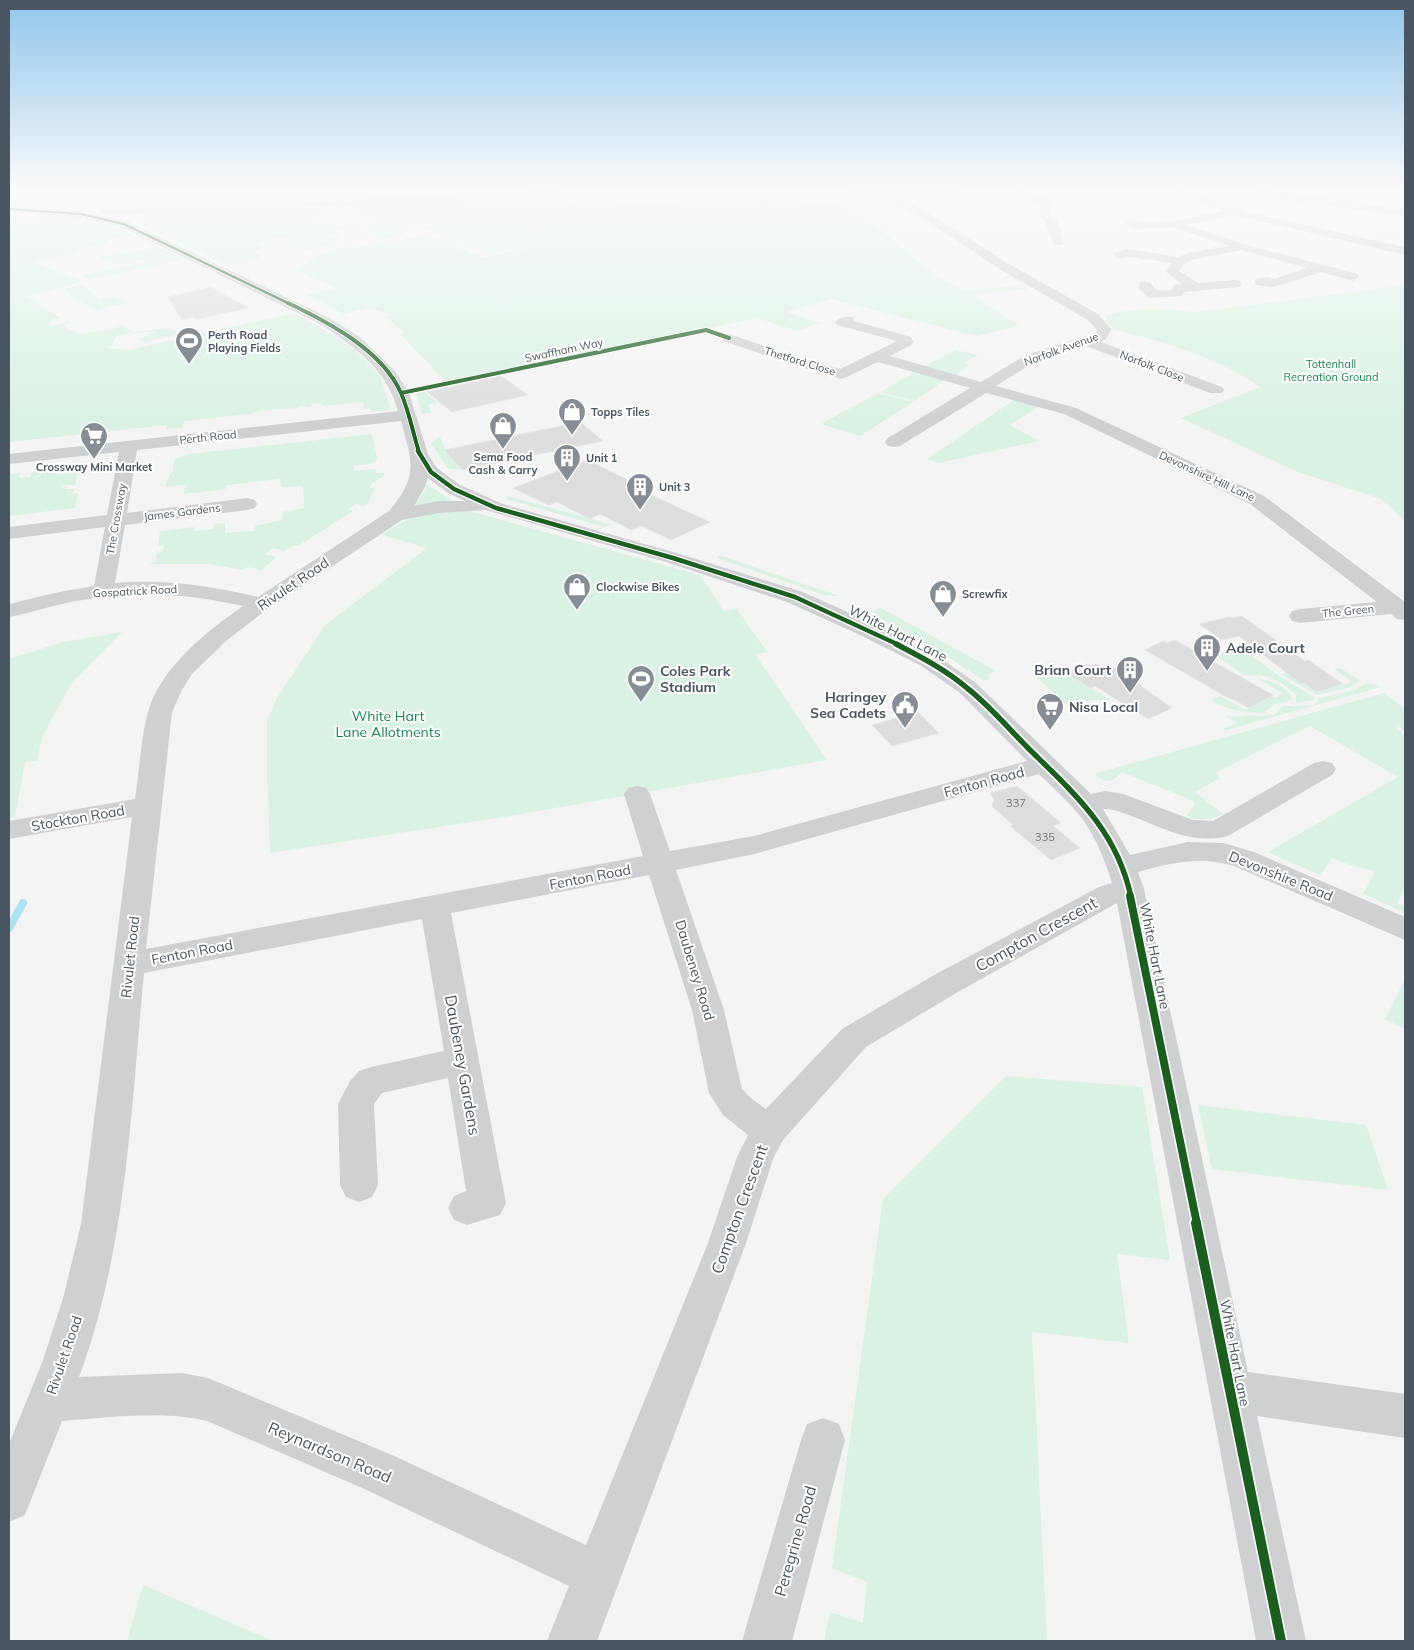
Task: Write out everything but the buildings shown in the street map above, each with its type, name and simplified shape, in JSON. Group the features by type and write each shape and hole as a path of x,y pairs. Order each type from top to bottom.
{"street":[{"name":"White Hart Lane","path":"213,267 346,334 366,348 390,374 402,393 420,454 427,468 441,481 467,496 496,508 702,567 795,597 841,617 928,660 978,696 1085,804 1112,844 1125,878 1281,1641"},
{"name":"Norfolk Avenue","path":"894,442 1031,358 1088,342 1098,338 1104,332 1103,326 1093,317 1005,267"},
{"path":"1176,267 1172,272 1195,287"},
{"path":"1317,267 1353,277"},
{"path":"1261,282 1274,282 1321,268"},
{"path":"1145,286 1145,289 1154,295 1177,293 1179,288 1236,284"},
{"name":"Thetford Close","path":"729,338 837,374 846,373 902,345 906,340 842,322 848,320"},
{"name":"Thetford Close","path":"748,345 768,338"},
{"name":"Norfolk Close","path":"1088,342 1216,390"},
{"path":"878,357 982,387"},
{"name":"Devonshire Hill Lane","path":"982,387 1070,411 1257,500 1401,610"},
{"name":"Perth Road","path":"9,459 408,415"},
{"name":"The Crossway","path":"102,592 129,446"},
{"name":"Rivulet Road","path":"9,1499 64,1360 84,1295 100,1224 147,806 160,712 164,700 184,669 208,645 262,604 396,515 420,482 420,454"},
{"name":"James Gardens","path":"9,533 248,504"},
{"name":"Rivulet Road","path":"396,515 454,505 496,508"},
{"name":"Gospatrick Road","path":"9,611 48,600 102,592 151,589 193,590 262,604"},
{"name":"The Green","path":"1300,616 1401,610"},
{"name":"Fenton Road","path":"130,964 765,843 1044,764"},
{"path":"1085,804 1105,800 1123,802 1190,829 1224,835 1323,769"},
{"name":"Daubeney Road","path":"637,794 708,1010 726,1093 732,1103 744,1114 770,1129"},
{"name":"Stockton Road","path":"9,830 147,806"},
{"name":"Devonshire Road","path":"1125,878 1177,853 1203,851 1223,853 1244,859 1405,929"},
{"name":"Compton Crescent","path":"572,1641 701,1312 727,1243 755,1157 770,1129 854,1038 947,983 1109,894 1125,878"},
{"name":"Daubeney Gardens","path":"435,907 487,1203 468,1208"},
{"path":"359,1186 356,1104 362,1091 371,1081 462,1061"},
{"path":"1230,1390 1405,1416"},
{"name":"Reynardson Road","path":"48,1400 144,1394 182,1394 208,1400 376,1472 598,1575"},
{"name":"Peregrine Road","path":"767,1641 824,1440"}],"green space":[{"name":"Perth Road Playing Fields","path":"9,267 46,267 81,281 26,296 60,318 55,319 57,321 48,323 50,326 72,322 65,325 70,331 75,330 79,334 112,329 122,325 130,330 135,328 128,334 117,336 111,346 107,348 128,350 294,313 334,335 355,350 380,376 391,410 371,412 370,408 364,409 363,402 323,406 322,403 312,404 311,407 299,406 299,408 261,410 249,414 184,421 183,428 167,429 167,425 9,442"},
{"path":"121,267 148,267 90,280 82,275"},
{"path":"301,267 926,267 963,291 1022,285 1029,289 972,295 1019,326 976,336 831,299 786,312 821,323 797,331 757,318 447,383 401,335 403,331 384,316 388,314 371,308 344,314 307,295 335,288 295,270"},
{"name":"Tottenhall Recreation Ground","path":"1405,283 1405,522 1381,499 1298,472 1181,418 1260,387 1230,369 1190,352 1148,338 1113,330 1105,317 1124,311 1136,310 1162,309 1195,312 1398,286"},
{"path":"82,285 99,299 115,296 128,303 96,310 79,301 65,289"},
{"path":"169,328 178,334 144,343 138,339 156,331 131,334 132,332"},
{"path":"956,350 978,355 964,363 969,365 956,375 924,367"},
{"path":"914,372 945,380 914,401 881,392"},
{"path":"424,391 437,403 428,405 431,413 422,414 416,393"},
{"path":"878,393 913,402 860,436 821,424"},
{"path":"1014,400 1039,406 1010,425 1039,441 939,463 927,459"},
{"path":"372,434 377,458 375,463 354,466 354,471 375,469 376,473 384,473 384,476 372,483 369,488 375,488 368,503 364,506 356,504 349,509 353,511 298,546 293,545 284,551 274,548 265,554 277,557 259,572 258,569 247,567 242,570 210,564 149,564 156,561 157,553 163,552 164,545 158,546 160,531 194,527 194,531 213,529 214,524 225,523 225,533 254,531 255,526 282,520 283,512 304,508 303,486 284,487 281,486 280,479 227,485 226,489 184,494 185,485 165,487 170,474 173,472 174,460 189,454"},
{"path":"440,436 445,450 462,470 447,468 431,443"},
{"path":"50,470 49,473 57,472 57,475 78,472 75,485 63,485 62,487 74,489 72,494 78,493 75,508 9,516 9,474 20,473 19,478 30,477 32,472"},
{"path":"427,484 453,501 416,506 415,503 423,494"},
{"path":"508,496 613,525 604,527 506,499"},
{"name":"White Hart Lane Allotments","path":"466,510 700,575 724,611 737,609 767,652 755,654 827,760 516,815 270,853 267,721 277,698 326,624 427,548 382,535 393,527 422,515"},
{"path":"719,555 839,596 824,595 717,558"},
{"path":"879,607 996,671 987,675 990,679 983,680 942,653 888,624 873,612"},
{"path":"122,632 71,684 42,737 37,761 25,762 15,817 9,818 9,659 63,642"},
{"path":"1239,646 1279,676 1314,697 1313,700 1296,703 1296,694 1278,681 1266,676 1244,675 1219,658 1229,648"},
{"path":"1340,668 1361,681 1348,688 1317,695 1282,675 1285,672 1316,692 1352,682 1334,669"},
{"path":"1061,670 1111,700 1066,704 1035,676"},
{"path":"1256,678 1281,686 1292,698 1286,702 1275,704 1264,713 1236,710 1211,700 1220,696 1246,710 1271,696 1275,698 1283,693"},
{"path":"1367,683 1381,687 1226,730 1223,729 1237,723 1226,716 1274,715 1282,706 1310,706 1317,703 1320,698 1355,690"},
{"path":"1384,693 1405,709 1405,732 1399,727 1396,728 1405,736 1405,888 1397,903 1405,907 1405,913 1363,894 1375,871 1332,858 1320,875 1268,852 1398,777 1310,726 1215,773 1220,778 1195,792 1223,814 1211,819 1188,817 1187,815 1195,804 1194,801 1122,772 1110,781 1096,776 1097,773"},
{"path":"1405,979 1405,1029 1385,1019"},
{"path":"1006,1076 1142,1087 1170,1260 1117,1254 1129,1343 1032,1332 1047,1641 824,1641 830,1612 863,1623 867,1582 832,1568 883,1199"},
{"path":"1198,1105 1366,1125 1388,1190 1212,1169"},
{"path":"143,1585 273,1641 127,1641"}],"waterway":[{"path":"9,928 23,903"}],"cycle path":[{"path":"213,267 325,321 356,341 390,374 401,393 419,454 431,472 454,489 496,508 673,558 795,597 866,629 928,660 968,688 1085,804 1111,845 1129,889 1281,1641"},
{"name":"Swaffham Way","path":"401,393 706,330 729,338"}],"place":[{"name":"Perth Road Playing Fields","path":"189,365"},
{"name":"Topps Tiles","path":"572,436"},
{"name":"Sema Food Cash & Carry","path":"503,450"},
{"name":"Crossway Mini Market","path":"94,460"},
{"name":"Unit 1","path":"567,482"},
{"name":"Unit 3","path":"640,511"},
{"name":"Clockwise Bikes","path":"577,611"},
{"name":"Screwfix","path":"943,618"},
{"name":"Adele Court","path":"1207,672"},
{"name":"Brian Court","path":"1130,694"},
{"name":"Coles Park Stadium","path":"641,703"},
{"name":"Haringey Sea Cadets","path":"905,729"},
{"name":"Nisa Local","path":"1050,731"}]}
